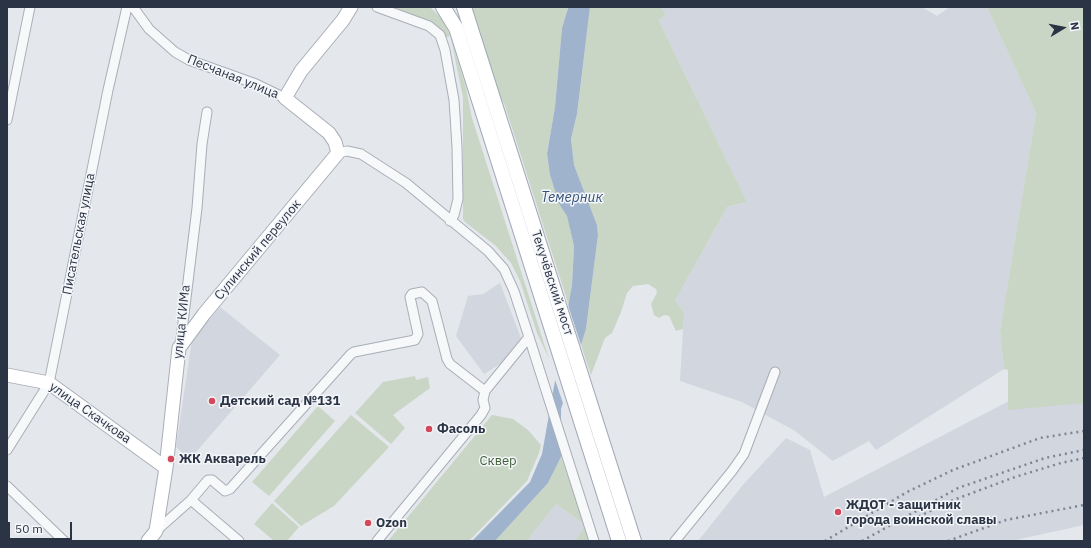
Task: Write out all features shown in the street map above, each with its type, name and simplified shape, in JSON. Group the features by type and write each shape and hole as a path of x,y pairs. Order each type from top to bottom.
{"main road":[{"name":"Текучёвский мост","path":"443,7 456,28 619,541"},
{"name":"Текучёвский мост","path":"464,7 634,541"}],"street":[{"path":"7,120 30,7"},
{"name":"Писательская улица","path":"7,450 49,382 108,90 127,7"},
{"name":"Песчаная улица","path":"133,7 149,29 175,52 189,60 256,84 285,98 329,133 335,142 338,153"},
{"path":"285,98 301,71 343,20 351,7"},
{"path":"377,7 429,26 440,35 454,100 457,147 458,199 450,221"},
{"name":"улица КИМа","path":"152,536 166,468 197,208 202,144 208,112"},
{"path":"338,153 347,151 361,154 406,183 488,251 504,269 510,280 529,337 571,473 594,541"},
{"name":"Сулинский переулок","path":"180,348 204,314 338,153"},
{"path":"152,536 191,500 210,479 223,490 230,489 350,354 415,340 418,334 410,297 412,294 422,292 432,301 447,359 450,364 485,390"},
{"path":"377,541 481,415 485,408 483,400 485,390 529,337"},
{"path":"675,541 744,454 775,372"},
{"name":"улица Скачкова","path":"7,375 49,382 166,468"},
{"path":"7,486 64,541"},
{"path":"191,500 239,541"}],"shaded area":[{"path":"661,7 922,7 937,16 950,7 987,7 1036,113 1000,330 1004,369 876,450 869,441 833,461 795,431 742,402 680,381 684,312 675,301 727,207 747,202 659,21 666,14"},
{"path":"500,283 521,338 503,362 484,374 456,336 468,296 483,294"},
{"name":"Детский сад №131","path":"220,307 280,355 190,459 176,447 192,340"},
{"path":"1084,394 1084,525 1011,541 698,541 742,486 786,438 810,450 824,497 1009,401"},
{"path":"556,504 585,525 575,541 527,541"}],"green space":[{"path":"394,7 430,7 444,21 450,36 444,38 423,19"},
{"path":"471,7 568,7 562,28 555,107 547,154 550,175 559,204 567,215 574,246 572,285 569,306 505,106 494,82"},
{"path":"590,7 661,7 666,14 659,21 747,202 727,207 675,301 684,312 683,329 676,331 669,316 664,315 659,318 654,315 651,304 657,293 656,289 648,284 633,286 627,293 612,333 605,338 591,375 581,345 586,329 598,235 597,225 574,165 571,139 577,114"},
{"path":"987,7 1084,7 1084,403 1008,410 1008,370 1004,369 1000,330 1036,113"},
{"path":"451,39 466,88 472,118 549,359 537,333 520,281 511,263 496,246 463,219 463,97"},
{"path":"415,376 416,380 428,377 430,388 393,415 405,428 391,444 355,413 383,382"},
{"path":"318,406 335,421 269,496 252,482"},
{"path":"351,415 389,447 334,506 301,526 274,501"},
{"name":"Сквер","path":"492,415 513,419 528,430 541,445 527,481 469,541 388,541"},
{"path":"561,457 585,525 556,504 527,541 495,541 548,483"},
{"path":"272,503 299,527 287,541 274,541 254,524"},
{"path":"585,525 590,541 575,541"}],"water":[{"name":"Темерник","path":"590,7 577,114 571,139 574,165 597,225 598,235 586,329 561,409 561,457 548,483 495,541 472,541 530,482 542,454 572,285 574,246 567,216 559,204 550,175 547,154 555,107 562,28 568,8"}],"pier":[{"path":"567,302 582,348 564,406 554,377"}],"railway":[{"path":"825,541 907,492 953,470 1040,438 1084,431"},
{"path":"862,541 958,488 1045,458 1084,450"},
{"path":"908,522 948,502 1015,477 1061,463 1084,458"},
{"path":"948,541 1006,520 1084,505"}],"place":[{"name":"Детский сад №131","path":"212,401"},
{"name":"Фасоль","path":"429,429"},
{"name":"ЖК Акварель","path":"171,459"},
{"name":"ЖДОТ - защитник города воинской славы","path":"838,512"},
{"name":"Ozon","path":"368,523"}]}
